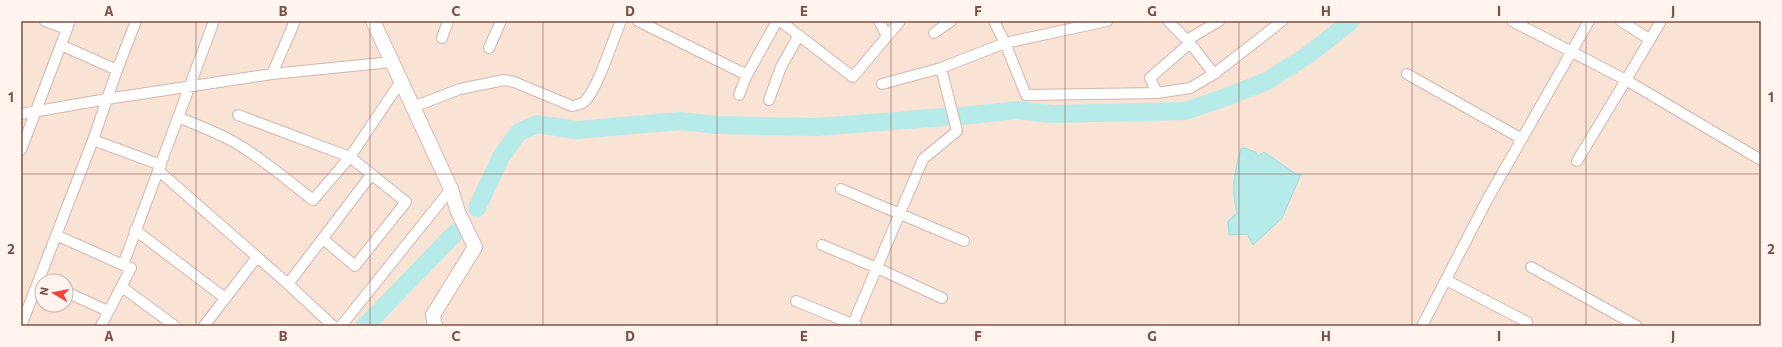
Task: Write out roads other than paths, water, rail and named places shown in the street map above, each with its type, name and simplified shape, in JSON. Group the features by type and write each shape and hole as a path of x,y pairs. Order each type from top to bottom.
{"main road":[{"path":"373,21 414,107 451,189 458,212 475,247 433,315 435,326"}],"street":[{"path":"21,150 68,25 45,21"},
{"path":"43,273 56,235 136,21"},
{"path":"123,265 135,230 160,168 188,87 214,21"},
{"path":"272,74 295,21"},
{"path":"442,38 448,21"},
{"path":"489,48 501,21"},
{"path":"414,107 460,88 504,80 514,82 572,106 579,105 585,101 593,88 621,21"},
{"path":"638,21 747,75"},
{"path":"739,95 747,75 778,21 799,35 853,77 900,21"},
{"path":"879,21 887,36"},
{"path":"934,33 950,21"},
{"path":"994,21 1005,43 1026,95 1157,93 1190,88 1214,74 1282,21"},
{"path":"882,84 940,68 1005,43 1107,21"},
{"path":"1157,93 1150,78 1188,42 1220,21"},
{"path":"1512,21 1626,80 1761,160"},
{"path":"1422,326 1487,200 1589,21"},
{"path":"1621,21 1649,39"},
{"path":"1577,161 1661,21"},
{"path":"1171,22 1214,74"},
{"path":"769,100 781,67 799,35"},
{"path":"61,45 117,70"},
{"path":"21,114 36,110 272,74 392,62"},
{"path":"796,301 854,325 876,268 923,159 958,131 940,68"},
{"path":"1407,74 1522,139"},
{"path":"178,117 234,142 279,173 313,200 350,157 401,81"},
{"path":"238,115 350,157 406,202 355,266 323,238"},
{"path":"92,140 160,168 333,326"},
{"path":"288,284 371,175"},
{"path":"341,326 451,189"},
{"path":"841,189 964,240"},
{"path":"135,230 225,298"},
{"path":"56,235 131,268 101,326"},
{"path":"822,245 942,298"},
{"path":"204,326 257,257"},
{"path":"1531,267 1637,326"},
{"path":"1446,280 1527,322"},
{"path":"122,287 175,326"},
{"path":"74,296 108,311"},
{"path":"22,326 34,297"}],"water":[{"path":"1244,148 1256,152 1258,156 1264,152 1297,175 1301,174 1282,218 1253,245 1247,234 1229,235 1228,221 1237,213 1234,196 1235,173 1241,149"}],"waterway":[{"path":"962,116 1018,110 1051,114 1185,111 1267,81 1308,55 1351,21"},
{"path":"477,208 501,157 519,132 537,124 577,130 680,121 716,125 817,127 945,117"},
{"path":"365,326 456,232"}]}
